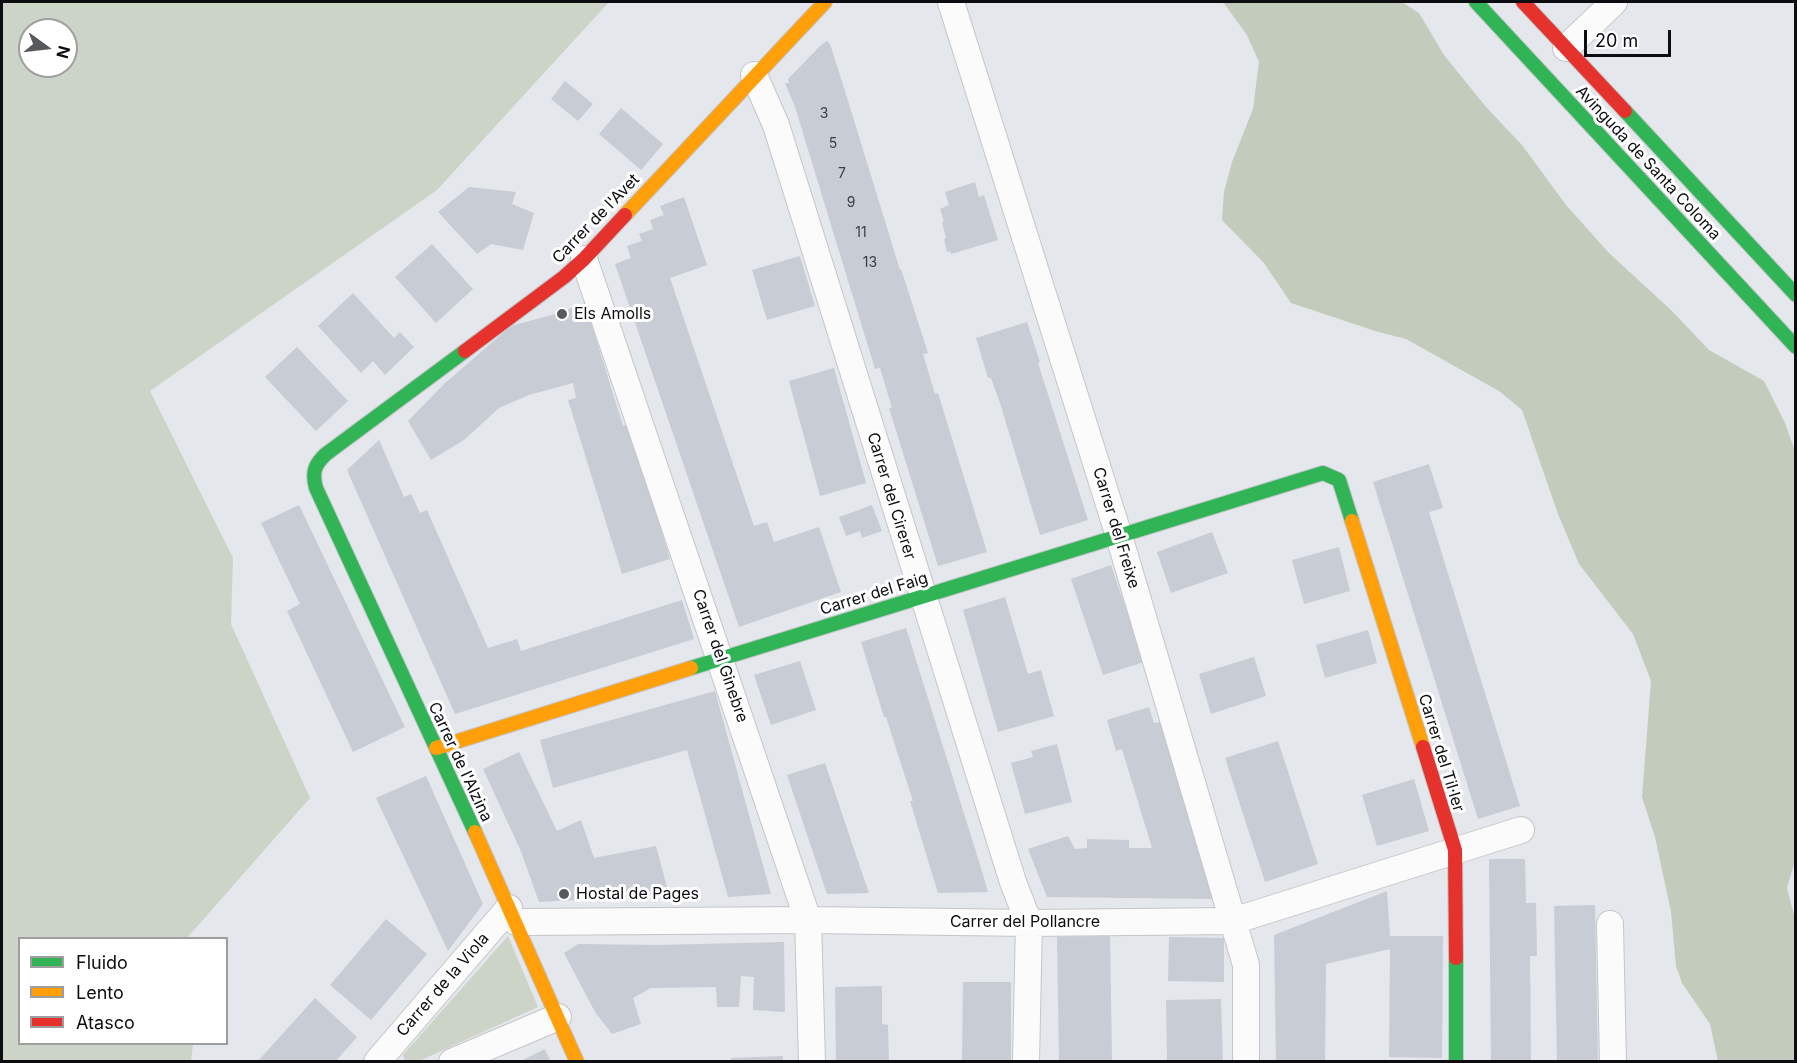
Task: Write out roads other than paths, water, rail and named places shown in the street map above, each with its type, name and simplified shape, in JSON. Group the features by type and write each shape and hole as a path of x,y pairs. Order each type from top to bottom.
{"street":[{"name":"Carrer de l'Avet","path":"313,477 315,468 321,460 564,277 584,259 754,75 825,2"},
{"name":"Carrer del Freixe","path":"951,2 1119,536 1246,965 1245,1062"},
{"name":"Avinguda de Santa Coloma","path":"1476,2 1796,347"},
{"name":"Avinguda de Santa Coloma","path":"1523,2 1796,296"},
{"path":"1566,48 1614,2"},
{"name":"Carrer del Cirerer","path":"754,75 776,125 1013,882 1029,923 1026,1062"},
{"name":"Carrer del Ginebre","path":"584,259 808,920 812,1062"},
{"name":"Carrer del Faig","path":"436,748 720,658 1323,473"},
{"name":"Carrer del Til·ler","path":"1323,473 1335,476 1339,480 1455,850 1456,1062"},
{"name":"Carrer de l'Alzina","path":"313,477 577,1062"},
{"name":"Carrer del Pollancre","path":"512,915 1029,923 1233,921 1521,830"},
{"name":"Carrer de la Viola","path":"377,1062 512,915"},
{"path":"1610,924 1613,1062"},
{"path":"452,1062 558,1017"}],"place":[{"name":"Els Amolls","path":"562,314"},
{"name":"Hostal de Pages","path":"564,894"}]}
